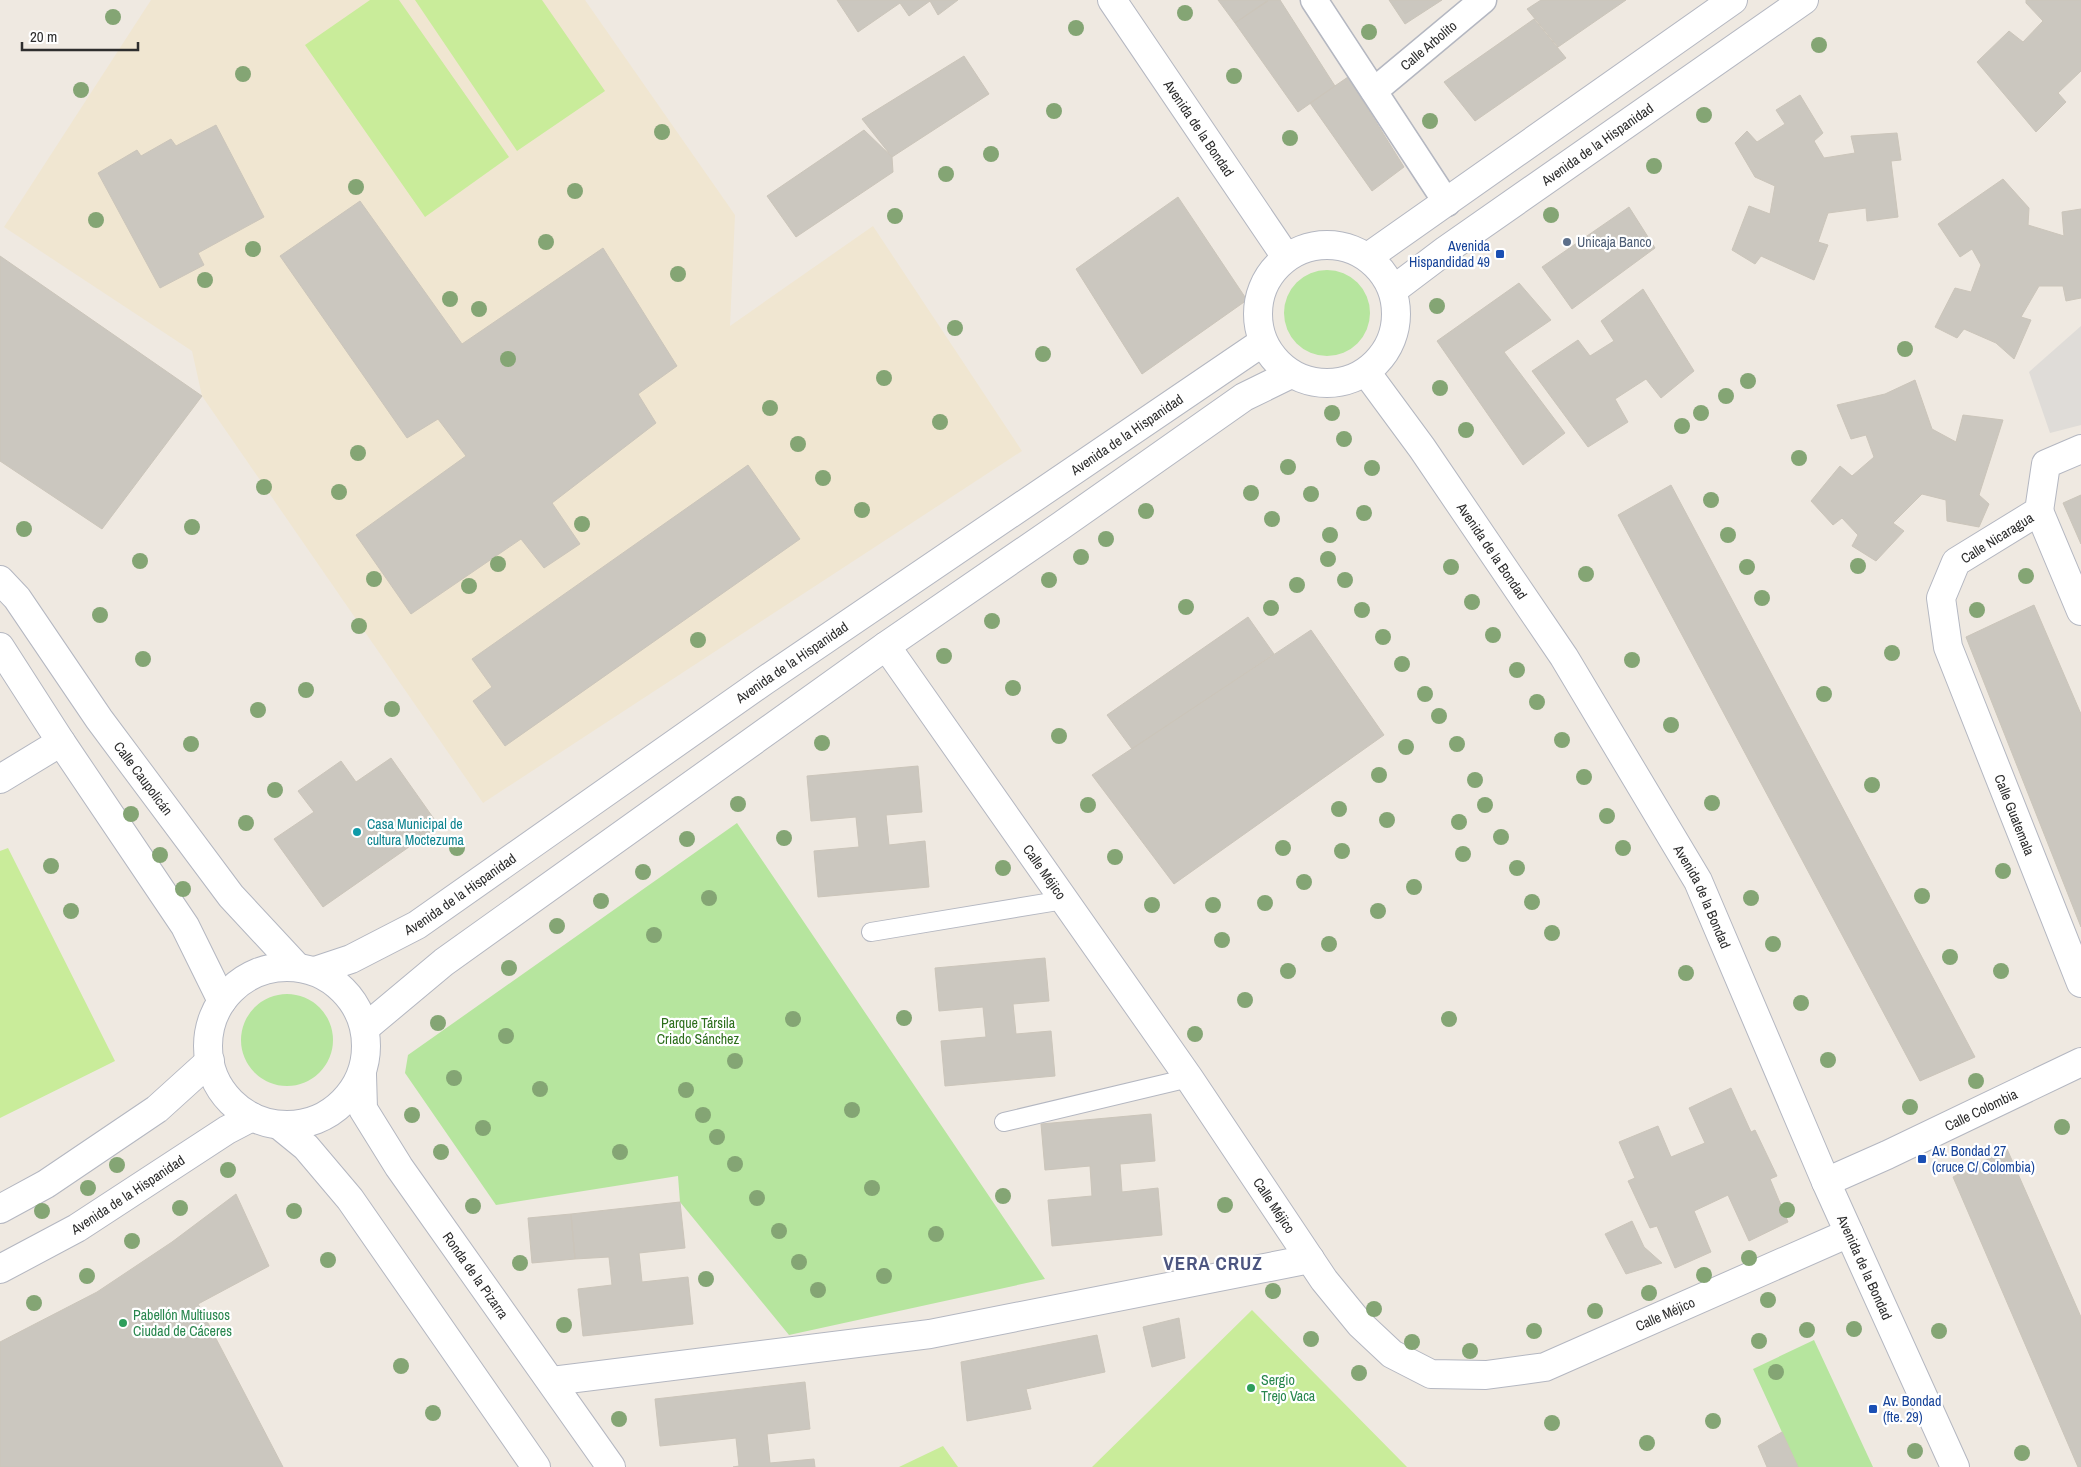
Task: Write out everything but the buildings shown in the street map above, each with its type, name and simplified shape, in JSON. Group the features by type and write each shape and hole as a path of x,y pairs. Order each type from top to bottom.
{"street":[{"name":"Avenida de la Bondad","path":"1112,0 1286,257"},
{"path":"1314,0 1447,203"},
{"name":"Calle Arbolito","path":"1374,91 1483,0"},
{"path":"1368,257 1733,0"},
{"name":"Avenida de la Hispanidad","path":"1393,290 1446,250 1804,0"},
{"path":"1334,244 1352,248 1368,257 1383,272 1393,290 1397,312 1394,334 1384,354 1366,372 1343,382 1307,381 1291,374 1275,360 1263,342 1258,323 1258,302 1265,283 1274,269 1286,257 1315,245 1334,244"},
{"name":"Avenida de la Hispanidad","path":"306,969 351,958 417,925 764,681 1263,342"},
{"name":"Avenida de la Bondad","path":"1366,372 1422,448 1564,657 1698,882 1826,1182 1956,1467"},
{"path":"365,1028 444,962 886,646 1070,520 1244,396 1291,374"},
{"name":"Calle Nicaragua","path":"1948,647 1940,598 1956,562 2039,511 2046,464 2081,448"},
{"path":"2039,511 2081,611"},
{"name":"Calle Caupolicán","path":"0,580 17,598 99,719 231,896 306,969"},
{"name":"Calle Méjico","path":"886,646 1189,1078 1324,1280 1360,1324 1392,1354 1431,1374 1486,1375 1545,1367 1849,1232"},
{"path":"0,647 61,742 185,926 222,1001"},
{"name":"Calle Guatemala","path":"1948,647 2081,983"},
{"path":"0,779 61,742"},
{"path":"276,967 306,969 332,980 346,992 358,1009 365,1028 366,1059 362,1075 353,1093 340,1106 319,1118 300,1123 279,1125 252,1117 237,1107 223,1092 214,1078 208,1043 211,1026 222,1001 242,981 259,972 276,967"},
{"path":"0,1209 46,1184 157,1109 210,1061"},
{"name":"Calle Colombia","path":"1826,1182 1887,1155 2081,1062"},
{"name":"Ronda de la Pizarra","path":"362,1075 363,1109 394,1159 612,1467"},
{"name":"Avenida de la Hispanidad","path":"0,1269 77,1228 227,1130 252,1117"},
{"path":"279,1125 306,1147 350,1199 536,1467"},
{"path":"552,1381 930,1334 1310,1259"}],"lane":[{"path":"871,932 1064,900"},
{"path":"1004,1122 1189,1078"}],"shaded area":[{"path":"151,0 585,0 735,215 730,326 873,226 1022,451 483,803 202,396 192,351 4,227"},
{"path":"2081,326 2081,425 2050,433 2029,372"}],"green space":[{"path":"370,0 399,0 509,157 425,217 305,45"},
{"path":"415,0 542,0 605,91 517,151"},
{"path":"1327,270 1343,273 1351,277 1363,289 1367,297 1370,313 1367,329 1363,337 1351,349 1343,353 1327,356 1311,353 1303,349 1291,337 1287,329 1284,313 1287,297 1291,289 1303,277 1311,273"},
{"name":"Parque Társila Criado Sánchez","path":"737,823 1045,1279 789,1335 680,1202 678,1176 496,1205 405,1073 408,1055"},
{"path":"8,848 115,1061 0,1118 0,851"},
{"path":"287,994 296,995 313,1002 325,1014 332,1031 332,1049 325,1066 313,1078 296,1085 287,1086 278,1085 261,1078 249,1066 242,1049 241,1040 242,1031 249,1014 261,1002 278,995"},
{"name":"Sergio Trejo Vaca","path":"1252,1310 1407,1467 1092,1467"},
{"path":"1814,1340 1873,1467 1798,1467 1753,1369"},
{"path":"943,1446 958,1467 899,1467"}],"place":[{"name":"Unicaja Banco","path":"1567,242"},
{"name":"Avenida Hispandidad 49","path":"1500,254"},
{"name":"Casa Municipal de cultura Moctezuma","path":"357,832"},
{"name":"Av. Bondad 27 (cruce C/ Colombia)","path":"1922,1159"},
{"name":"Pabellón Multiusos Ciudad de Cáceres","path":"123,1323"},
{"name":"Sergio Trejo Vaca","path":"1251,1388"},
{"name":"Av. Bondad (fte. 29)","path":"1873,1409"}],"district":[{"name":"VERA CRUZ","path":"1213,1263"}]}
